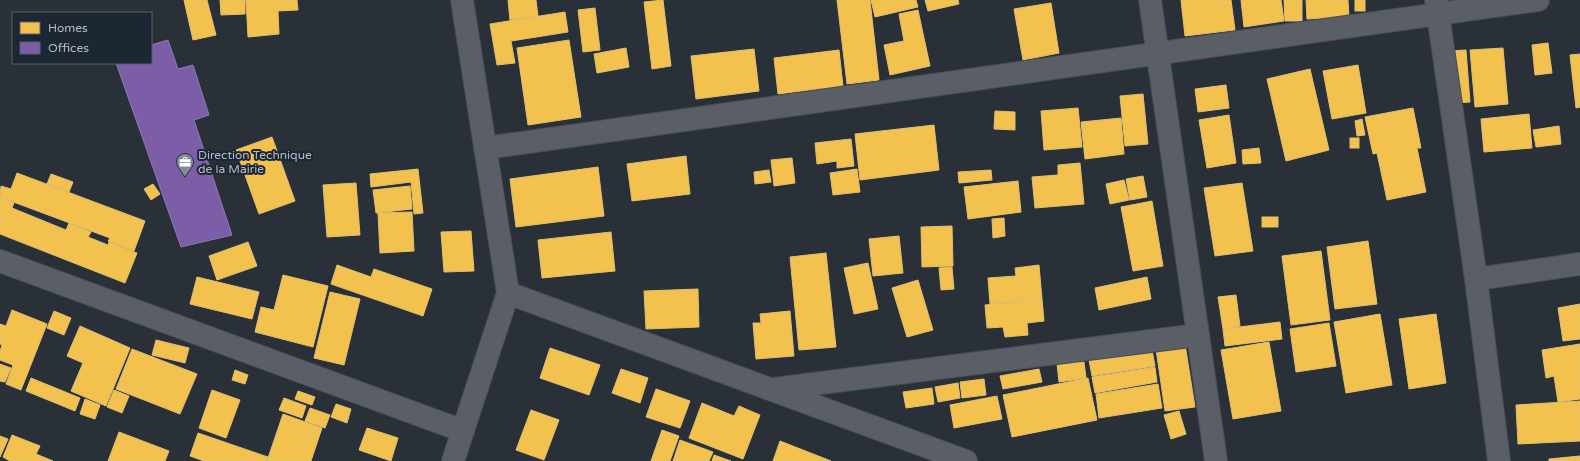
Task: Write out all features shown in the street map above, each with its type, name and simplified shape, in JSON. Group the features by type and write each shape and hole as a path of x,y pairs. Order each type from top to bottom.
{"street":[{"path":"453,461 508,293 462,0"},
{"path":"1150,0 1216,461"},
{"path":"485,148 1158,54 1437,7 1538,0"},
{"path":"1437,7 1476,279 1499,461"},
{"path":"0,261 463,431"},
{"path":"1476,279 1580,264"},
{"path":"508,293 966,461"},
{"path":"770,389 1198,335"}],"building: Homes":[{"path":"184,0 207,0 216,35 193,40"},
{"path":"220,0 245,0 245,14 221,15"},
{"path":"246,0 297,0 298,10 278,11 279,34 248,37"},
{"path":"508,0 536,0 538,16 510,20"},
{"path":"663,0 671,66 652,69 644,2"},
{"path":"837,0 870,0 879,80 847,84"},
{"path":"871,0 916,0 918,7 875,17"},
{"path":"925,0 958,0 959,4 928,11"},
{"path":"1181,0 1231,0 1235,30 1185,36"},
{"path":"1241,0 1281,0 1284,21 1244,27"},
{"path":"1284,0 1302,0 1302,21 1285,21"},
{"path":"1306,0 1348,0 1349,17 1307,19"},
{"path":"1355,0 1365,0 1365,11 1355,11"},
{"path":"1051,3 1059,53 1023,60 1014,9"},
{"path":"595,8 600,50 583,52 578,10"},
{"path":"918,10 930,66 890,75 884,45 904,41 899,14"},
{"path":"565,12 568,32 511,41 515,63 497,65 490,24"},
{"path":"569,40 581,117 528,125 517,48"},
{"path":"1548,43 1552,73 1535,75 1532,45"},
{"path":"626,48 629,67 597,73 594,54"},
{"path":"1503,48 1508,104 1475,107 1470,50"},
{"path":"754,49 759,91 696,99 691,56"},
{"path":"839,50 843,86 778,94 774,58"},
{"path":"1466,50 1470,102 1455,103 1450,51"},
{"path":"1580,54 1580,107 1576,108 1570,55"},
{"path":"1358,65 1366,113 1332,119 1323,71"},
{"path":"1310,69 1329,150 1286,161 1267,79"},
{"path":"1226,85 1229,108 1198,112 1195,89"},
{"path":"1143,94 1148,144 1125,146 1120,96"},
{"path":"1078,108 1082,147 1044,150 1041,111"},
{"path":"1413,108 1421,148 1417,148 1426,192 1387,200 1377,153 1373,154 1365,117"},
{"path":"995,111 1015,112 1015,130 994,129"},
{"path":"1529,114 1532,148 1484,152 1481,119"},
{"path":"1229,115 1236,163 1207,168 1199,120"},
{"path":"1121,118 1124,154 1085,159 1081,122"},
{"path":"1362,119 1365,135 1357,136 1355,121"},
{"path":"934,125 939,170 860,180 855,134"},
{"path":"1559,126 1561,144 1536,147 1533,130"},
{"path":"272,137 295,201 259,214 236,150"},
{"path":"1350,138 1359,138 1359,148 1350,148"},
{"path":"851,139 854,166 837,168 837,161 817,164 815,143"},
{"path":"1259,148 1261,163 1243,164 1242,150"},
{"path":"686,156 690,194 632,201 627,164"},
{"path":"792,158 795,183 774,186 771,160"},
{"path":"1080,163 1084,204 1035,208 1032,177 1058,175 1058,165"},
{"path":"598,167 604,216 516,227 510,179"},
{"path":"418,169 423,213 414,214 411,182 371,187 370,174"},
{"path":"857,169 860,192 833,195 830,173"},
{"path":"769,170 771,182 755,184 754,172"},
{"path":"991,170 992,180 959,183 958,172"},
{"path":"17,173 145,221 134,251 108,241 110,238 0,197 1,186 11,189"},
{"path":"51,174 73,182 69,192 47,184"},
{"path":"1143,176 1147,197 1130,200 1126,179"},
{"path":"1124,180 1129,200 1110,204 1106,184"},
{"path":"1018,181 1021,212 968,219 964,187"},
{"path":"356,183 360,235 327,237 323,185"},
{"path":"1242,183 1253,251 1215,256 1204,188"},
{"path":"153,184 160,194 151,200 144,189"},
{"path":"410,186 412,209 376,213 373,190"},
{"path":"0,197 14,203 12,208 66,230 69,223 91,232 88,237 108,245 109,242 137,253 125,283 0,234"},
{"path":"1152,201 1163,266 1133,271 1121,207"},
{"path":"412,212 414,251 380,253 378,213"},
{"path":"1262,217 1278,217 1278,227 1262,227"},
{"path":"1004,218 1005,236 993,238 992,219"},
{"path":"952,226 953,266 922,267 921,227"},
{"path":"471,231 474,271 444,272 441,232"},
{"path":"611,232 615,271 542,278 538,240"},
{"path":"899,236 903,273 873,276 869,239"},
{"path":"1368,241 1377,304 1335,309 1327,247"},
{"path":"248,242 257,266 217,280 209,256"},
{"path":"1321,251 1330,320 1291,325 1282,256"},
{"path":"826,253 836,347 799,350 790,257"},
{"path":"868,263 878,309 854,314 844,268"},
{"path":"337,265 371,277 374,269 432,289 423,316 331,284"},
{"path":"1039,265 1042,299 990,304 988,278 1016,276 1015,268"},
{"path":"952,267 954,289 941,290 939,268"},
{"path":"283,275 328,286 313,347 255,332 261,307 274,310"},
{"path":"197,277 259,292 252,319 190,304"},
{"path":"1147,277 1151,299 1099,310 1095,288"},
{"path":"918,280 933,330 907,337 892,288"},
{"path":"698,289 699,327 646,329 644,291"},
{"path":"330,292 360,299 344,365 314,358"},
{"path":"1236,295 1240,326 1223,329 1218,297"},
{"path":"1042,299 1044,321 1027,323 1028,335 1005,337 1003,327 987,328 985,305"},
{"path":"1580,304 1580,339 1563,341 1558,308"},
{"path":"12,310 47,324 21,390 6,384 13,365 0,360 2,345 0,344 0,324 6,326"},
{"path":"54,311 71,318 64,335 47,328"},
{"path":"790,311 794,356 756,359 753,323 761,323 760,314"},
{"path":"1380,314 1392,385 1346,393 1334,322"},
{"path":"1436,314 1446,383 1409,389 1399,319"},
{"path":"1280,322 1282,339 1225,346 1223,329"},
{"path":"1329,323 1336,366 1296,372 1290,329"},
{"path":"80,326 130,348 106,406 71,391 83,363 67,356"},
{"path":"156,340 189,348 185,363 152,355"},
{"path":"1269,342 1281,411 1233,419 1221,350"},
{"path":"1185,344 1195,407 1165,411 1156,349"},
{"path":"1580,344 1580,399 1558,402 1554,376 1546,378 1542,350"},
{"path":"550,348 600,365 589,395 540,378"},
{"path":"132,349 197,374 180,414 116,389"},
{"path":"1152,350 1155,366 1092,376 1089,360"},
{"path":"1084,362 1086,378 1059,382 1057,364"},
{"path":"0,364 11,368 5,382 0,381"},
{"path":"1155,367 1157,382 1095,393 1092,377"},
{"path":"621,369 648,378 640,403 612,393"},
{"path":"1039,369 1042,382 1003,389 1000,376"},
{"path":"235,370 248,375 245,384 232,380"},
{"path":"31,378 80,398 75,411 26,391"},
{"path":"1088,378 1097,420 1012,437 1003,395"},
{"path":"984,379 986,395 962,398 960,382"},
{"path":"958,383 960,398 938,402 935,387"},
{"path":"1158,384 1162,408 1099,418 1096,394"},
{"path":"932,388 934,404 906,408 903,392"},
{"path":"656,389 690,401 680,428 646,417"},
{"path":"114,390 129,396 122,413 107,407"},
{"path":"212,390 240,400 226,438 199,428"},
{"path":"298,391 315,397 312,405 295,399"},
{"path":"997,396 1002,419 954,428 950,405"},
{"path":"284,398 306,406 302,418 279,410"},
{"path":"85,399 100,405 95,419 80,414"},
{"path":"1580,401 1580,441 1518,444 1516,405"},
{"path":"702,403 734,416 739,406 760,415 743,459 689,438"},
{"path":"336,404 351,409 347,423 331,417"},
{"path":"310,408 330,415 325,428 305,421"},
{"path":"531,410 559,420 544,460 516,450"},
{"path":"1179,411 1186,434 1171,439 1164,415"},
{"path":"283,414 322,428 311,461 267,461"},
{"path":"367,428 398,438 391,461 359,450"},
{"path":"662,430 679,436 670,461 651,461"},
{"path":"119,432 169,451 165,461 108,461"},
{"path":"198,433 268,457 266,461 204,461 190,456"},
{"path":"12,435 40,446 36,454 53,461 10,461 3,457"},
{"path":"0,436 8,439 0,457"},
{"path":"680,440 713,452 709,461 673,461"},
{"path":"780,441 831,461 773,461"},
{"path":"714,455 731,461 712,461"},
{"path":"1580,456 1580,461 1549,461 1549,459"}],"building: Offices":[{"name":"Direction Technique de la Mairie","path":"168,40 178,69 193,65 209,115 194,120 232,235 181,247 116,64 152,64 152,45"}],"place":[{"name":"Direction Technique de la Mairie","path":"185,177"}]}
